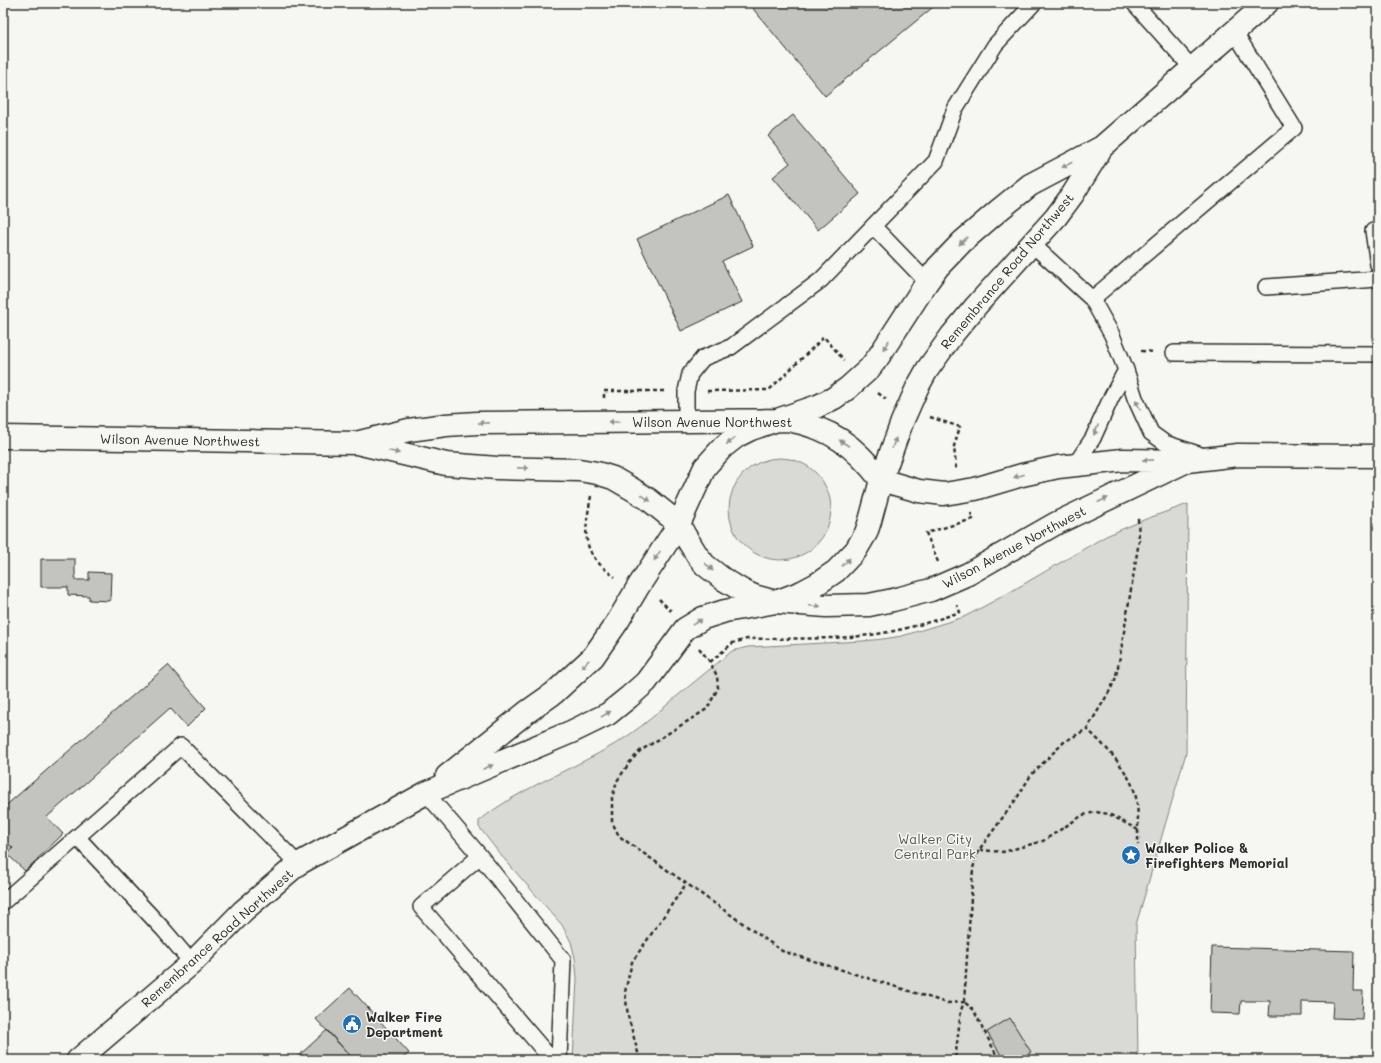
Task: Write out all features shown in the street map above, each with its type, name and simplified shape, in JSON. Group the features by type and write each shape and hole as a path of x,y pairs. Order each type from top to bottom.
{"main road":[{"name":"Remembrance Road Northwest","path":"426,793 526,712 554,693 593,656 618,621 679,524 701,474 710,460 723,447 737,436 757,426 818,406 834,398 861,378 879,356 938,267 962,242 1030,186 1102,147 1266,3"},
{"name":"Remembrance Road Northwest","path":"78,1060 192,963 244,911 298,864 426,793 571,732 608,714 646,682 685,629 695,623 725,611 776,602 802,592 836,571 852,556 866,533 881,480 902,422 917,388 927,370 952,334 1007,270 1056,217 1073,194 1102,147"},
{"name":"Wilson Avenue Northwest","path":"356,442 409,430 477,423 779,420 807,424 839,440 863,458 881,480 919,491 944,494 975,489 1042,470 1124,460 1187,461 1238,454 1378,456"},
{"name":"Wilson Avenue Northwest","path":"3,437 356,442 446,464 496,468 579,470 597,472 613,478 648,499 679,524 697,555 715,573 743,591 776,602 826,606 869,605 931,590 968,574 1054,524 1187,461"}],"lane":[{"path":"686,421 686,391 690,374 703,358 731,347 821,280 936,161 955,108 995,45 1034,3"},
{"path":"1134,3 1192,68"},
{"path":"1092,299 1294,128 1234,31"},
{"path":"873,226 927,282"},
{"path":"1378,231 1373,231 1378,265"},
{"path":"1032,244 1092,299 1112,335 1135,398 1151,433 1165,443 1210,458"},
{"path":"1266,287 1378,278"},
{"path":"1174,353 1378,354"},
{"path":"1074,465 1093,438 1111,398 1126,370"},
{"path":"3,902 181,746 298,864"},
{"path":"426,793 480,856 564,960 559,1060"},
{"path":"77,837 192,963"},
{"path":"480,856 421,907 552,1060"}],"path":[{"path":"604,400 604,392 769,390 824,337 846,361"},
{"path":"1117,350 1174,353"},
{"path":"875,390 885,399 892,402"},
{"path":"926,416 960,427 954,446 954,465 956,472"},
{"path":"592,494 585,526 587,543 600,566 615,577 622,580"},
{"path":"938,562 926,533 973,519 970,510"},
{"path":"955,1060 961,1010 964,1002 973,868 980,850 1031,776 1064,742 1086,729 1109,692 1119,662 1139,541 1138,518"},
{"path":"655,596 672,612"},
{"path":"710,662 733,643 747,639 853,637 908,628 960,612 954,600"},
{"path":"697,645 710,662 717,676 718,688 708,708 640,751 630,762 617,781 612,798 612,822 619,836 782,951 947,1003 964,1002 973,1008 999,1060"},
{"path":"1086,729 1108,749 1125,774 1134,792 1138,811 1138,845"},
{"path":"980,850 1003,852 1043,841 1083,815 1096,812 1109,814 1138,830"},
{"path":"640,1060 628,1016 625,992 632,962 686,884"}],"green space":[{"path":"780,458 790,459 809,466 823,480 830,499 830,519 823,538 809,552 790,559 780,560 770,559 751,552 737,538 730,519 729,509 730,499 737,480 751,466 770,459"},
{"name":"Walker City Central Park","path":"1188,504 1186,753 1136,925 1138,1060 573,1060 577,978 575,958 571,942 562,925 499,853 479,827 479,821 514,797 626,737 652,718 732,651 748,647 883,639 902,636 964,617 1005,595 1106,536 1146,519"}],"building":[{"path":"752,3 938,3 825,96 750,5"},
{"path":"793,115 860,194 818,230 773,177 790,163 768,136"},
{"path":"729,195 753,246 722,261 742,302 681,331 637,239"},
{"path":"41,559 75,559 75,580 89,580 89,572 111,573 110,601 89,600 89,596 68,595 68,587 41,587"},
{"path":"168,665 206,708 187,727 170,708 47,817 63,834 25,871 6,853 13,848 3,838 3,808"},
{"path":"3,838 13,848 3,856"},
{"path":"1212,947 1354,951 1353,991 1363,991 1362,1019 1332,1018 1333,1002 1302,1001 1302,1016 1269,1016 1270,1001 1241,1001 1240,1014 1210,1013"},
{"name":"Walker Fire Department","path":"350,988 409,1053 401,1060 354,1060 316,1019"},
{"path":"1010,1018 1031,1052 1019,1060 1004,1060 987,1032"},
{"path":"327,1030 354,1060 294,1060"}],"place":[{"name":"Walker Police & Firefighters Memorial","path":"1131,855"},
{"name":"Walker Fire Department","path":"352,1024"}]}
